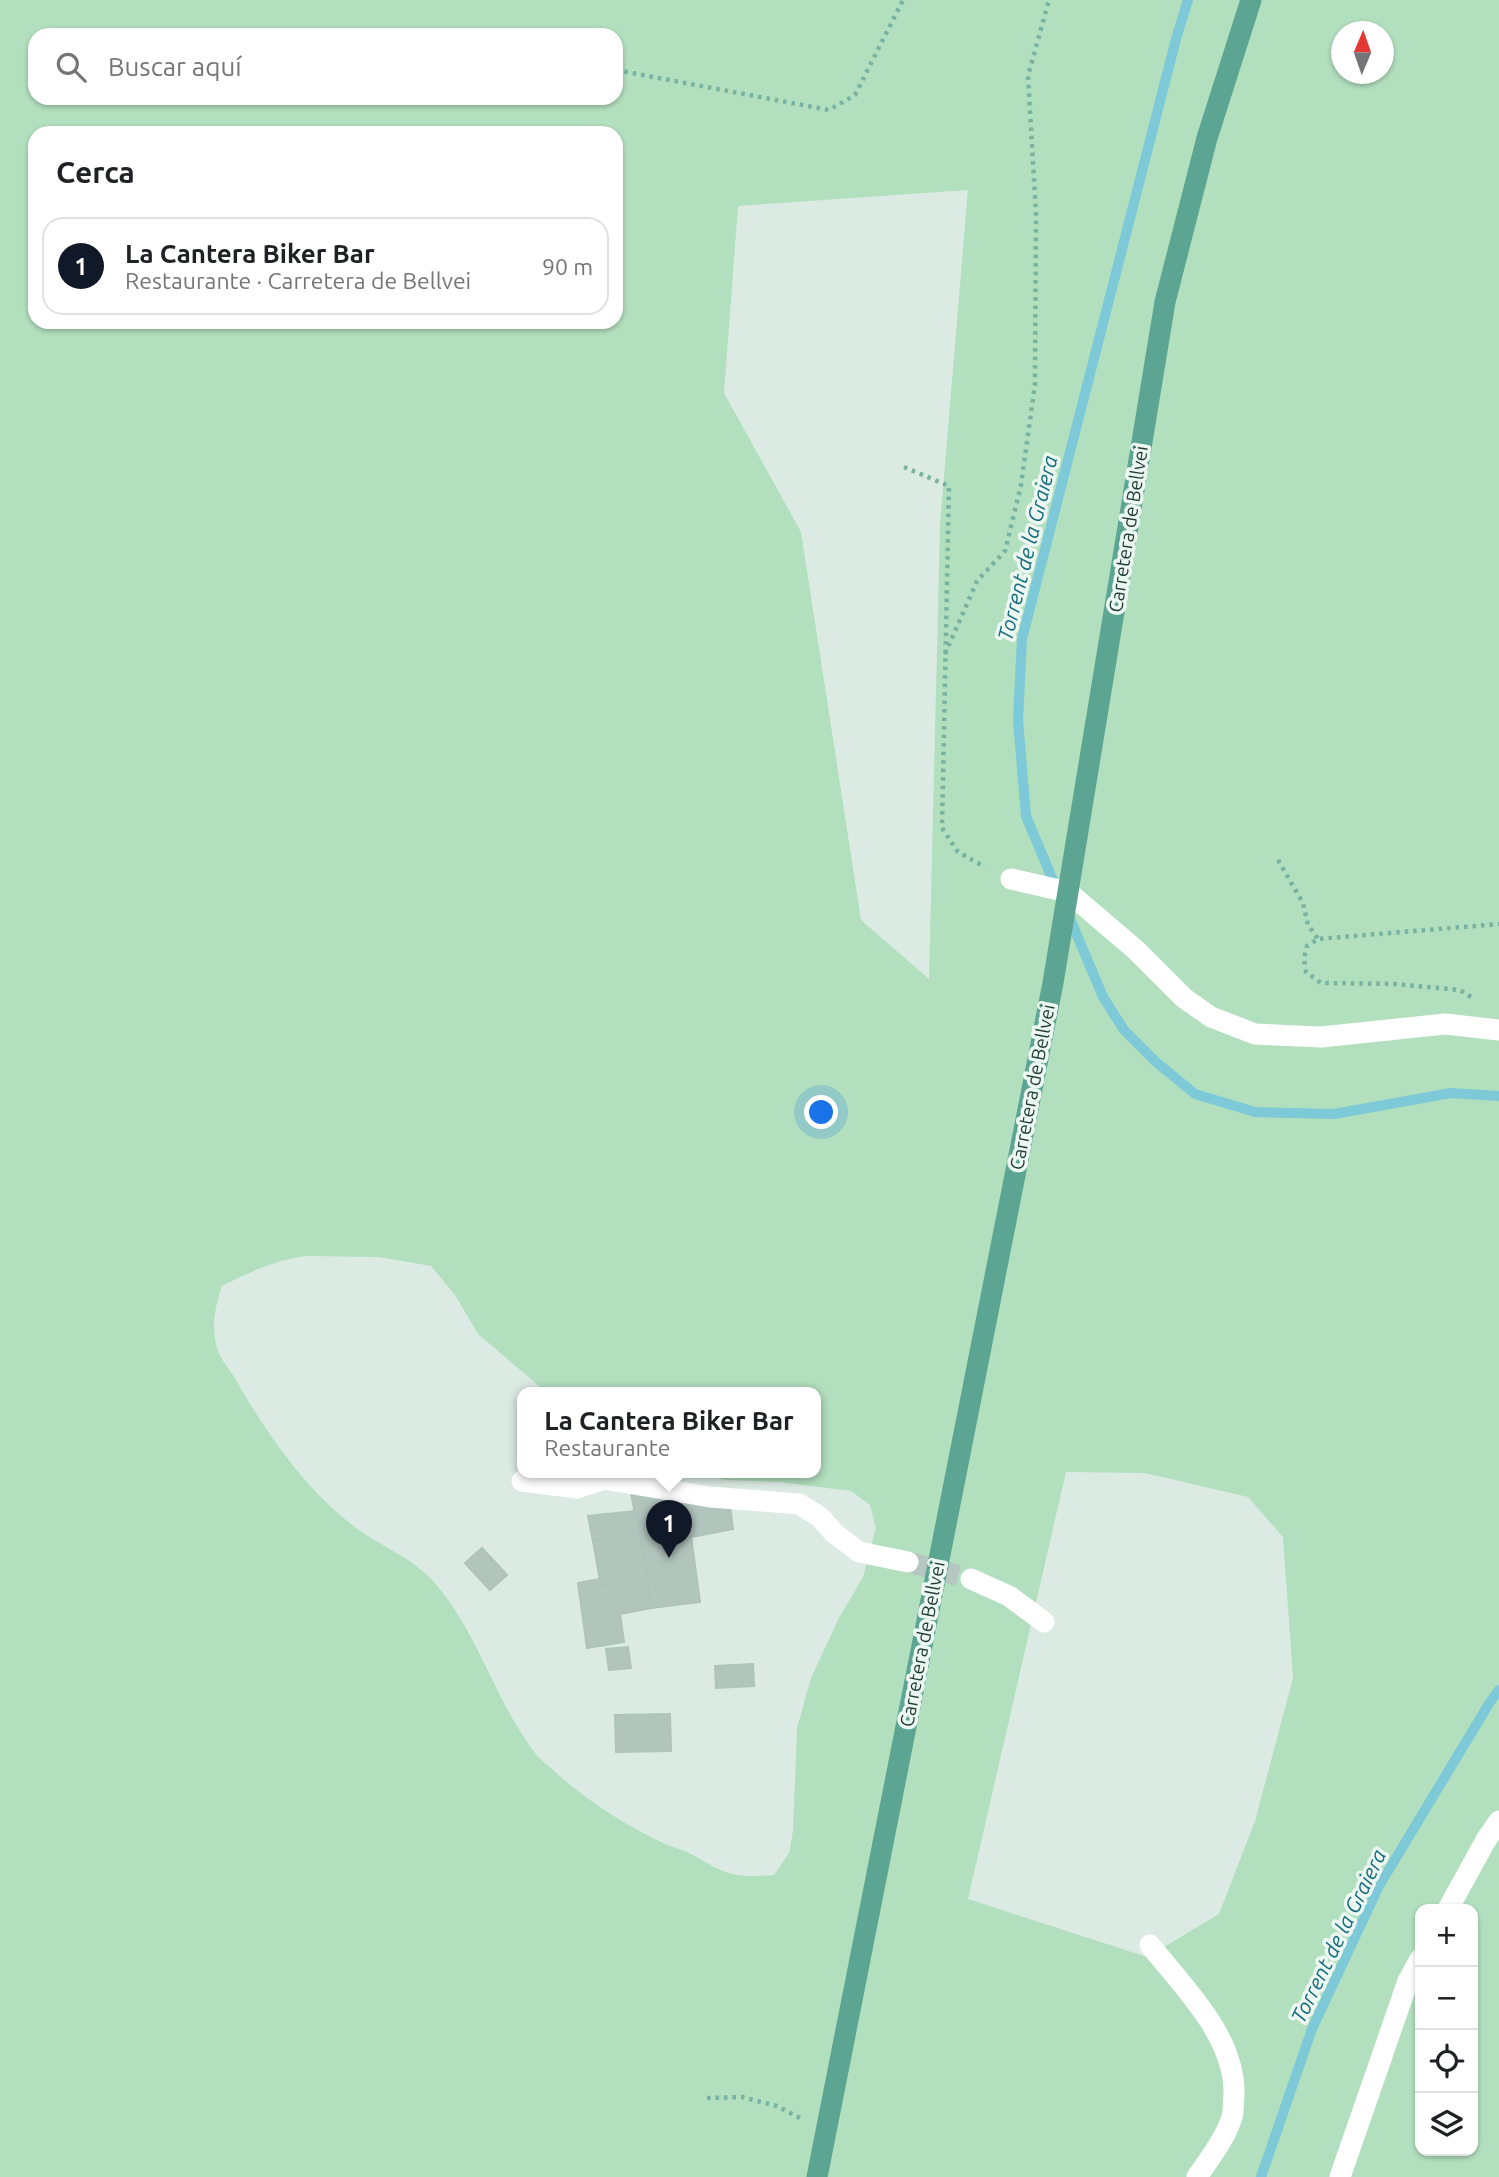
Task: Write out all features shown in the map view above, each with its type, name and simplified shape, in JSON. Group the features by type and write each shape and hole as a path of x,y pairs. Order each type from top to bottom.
{"main road":[{"name":"Carretera de Bellvei","path":"817,2177 1053,983 1165,302 1208,138 1251,0"}],"street":[{"path":"1011,879 1068,892 1136,950 1184,998 1211,1017 1255,1034 1321,1037 1445,1024 1499,1030"},
{"path":"522,1481 577,1488 604,1479 710,1497 799,1504 820,1517 834,1533 859,1552 908,1562"},
{"path":"971,1579 1009,1596 1044,1622"},
{"path":"1451,1904 1499,1821"},
{"path":"1150,1945 1198,2006 1224,2046 1234,2082 1233,2115 1217,2148 1197,2177"},
{"path":"1340,2177 1408,1981 1416,1967"}],"path":[{"path":"623,71 829,110 855,95 903,0"},
{"path":"946,654 976,581 1005,551 1021,485 1035,384 1035,214 1028,76 1049,0"},
{"path":"904,467 949,486 942,828 958,852 1011,879"},
{"path":"1278,860 1303,903 1308,925 1318,939"},
{"path":"1479,1001 1460,990 1395,984 1321,983 1306,972 1304,958 1307,946 1318,939 1499,924"},
{"path":"707,2098 742,2096 777,2106 826,2132"}],"green space":[{"path":"0,0 1499,0 1499,2177 0,2177","holes":["968,190 940,525 929,979 861,920 801,532 724,393 738,206","306,1256 379,1257 431,1266 455,1295 478,1334 540,1387 821,1387 821,1478 716,1478 851,1491 870,1505 876,1528 863,1577 839,1618 811,1678 797,1728 793,1831 789,1853 774,1875 732,1874 655,1839 594,1803 537,1756 508,1711 462,1622 433,1581 416,1566 340,1515 304,1479 258,1417 217,1348 214,1324 222,1286 284,1260","1066,1472 1145,1473 1248,1497 1283,1537 1293,1678 1255,1821 1219,1914 1147,1957 968,1899"]}],"building":[{"path":"631,1493 686,1499 700,1602 652,1608"},
{"path":"686,1499 730,1506 733,1529 691,1537"},
{"path":"635,1511 640,1534 593,1541 588,1516"},
{"path":"640,1534 647,1579 601,1586 593,1541"},
{"path":"482,1548 507,1575 490,1590 465,1563"},
{"path":"600,1579 601,1586 647,1579 652,1608 620,1614 624,1642 587,1648 578,1583"},
{"path":"628,1647 631,1668 609,1670 606,1649"},
{"path":"753,1664 754,1686 716,1688 715,1666"},
{"path":"670,1714 671,1751 616,1752 615,1715"}],"waterway":[{"name":"Torrent de la Graiera","path":"1057,890 1026,816 1018,720 1022,639 1188,0"},
{"name":"Torrent de la Graiera","path":"1068,914 1103,997 1124,1030 1156,1062 1195,1094 1255,1112 1334,1114 1451,1093 1499,1096"},
{"name":"Torrent de la Graiera","path":"1261,2177 1312,2029 1379,1886 1499,1690"}],"tunnel":[{"path":"908,1562 971,1579"}],"place":[{"name":"La Cantera Biker Bar","path":"669,1558"}]}
